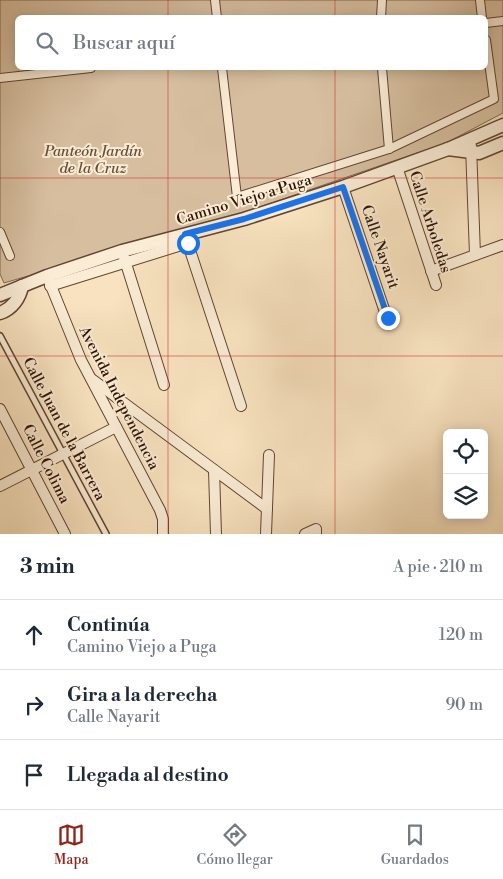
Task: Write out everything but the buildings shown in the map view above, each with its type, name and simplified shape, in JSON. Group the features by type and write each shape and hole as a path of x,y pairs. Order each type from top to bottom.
{"street":[{"path":"215,0 217,15"},
{"path":"381,15 382,0"},
{"path":"480,0 482,15"},
{"path":"488,23 503,21"},
{"path":"222,70 237,198 389,149 494,100 488,55"},
{"path":"0,78 73,70"},
{"path":"382,70 389,149"},
{"name":"Camino Viejo a Puga","path":"22,286 48,281 124,256 186,239 343,187 448,149 503,125"},
{"path":"470,139 475,255"},
{"path":"448,149 479,153 503,143"},
{"name":"Calle Arboledas","path":"397,167 436,285"},
{"name":"Calle Nayarit","path":"343,187 388,318"},
{"path":"0,232 10,256"},
{"path":"186,239 241,406"},
{"path":"431,271 503,245"},
{"path":"124,256 164,385"},
{"name":"Avenida Independencia","path":"48,281 89,377 160,510 163,519 163,534"},
{"path":"4,312 0,294 22,286"},
{"path":"4,312 20,295 22,286"},
{"path":"89,377 267,509"},
{"name":"Calle Colima","path":"0,409 65,534"},
{"path":"0,486 116,427"},
{"path":"266,534 269,455"},
{"path":"214,470 216,534"},
{"path":"305,534 316,531"}],"lane":[{"name":"Calle Juan de la Barrera","path":"0,336 106,534"}],"green space":[{"name":"Panteón Jardín de la Cruz","path":"0,0 503,0 503,113 446,143 245,212 4,283 0,274"}],"route":[{"path":"188,243 185,234 244,219 343,187 388,318"}]}
